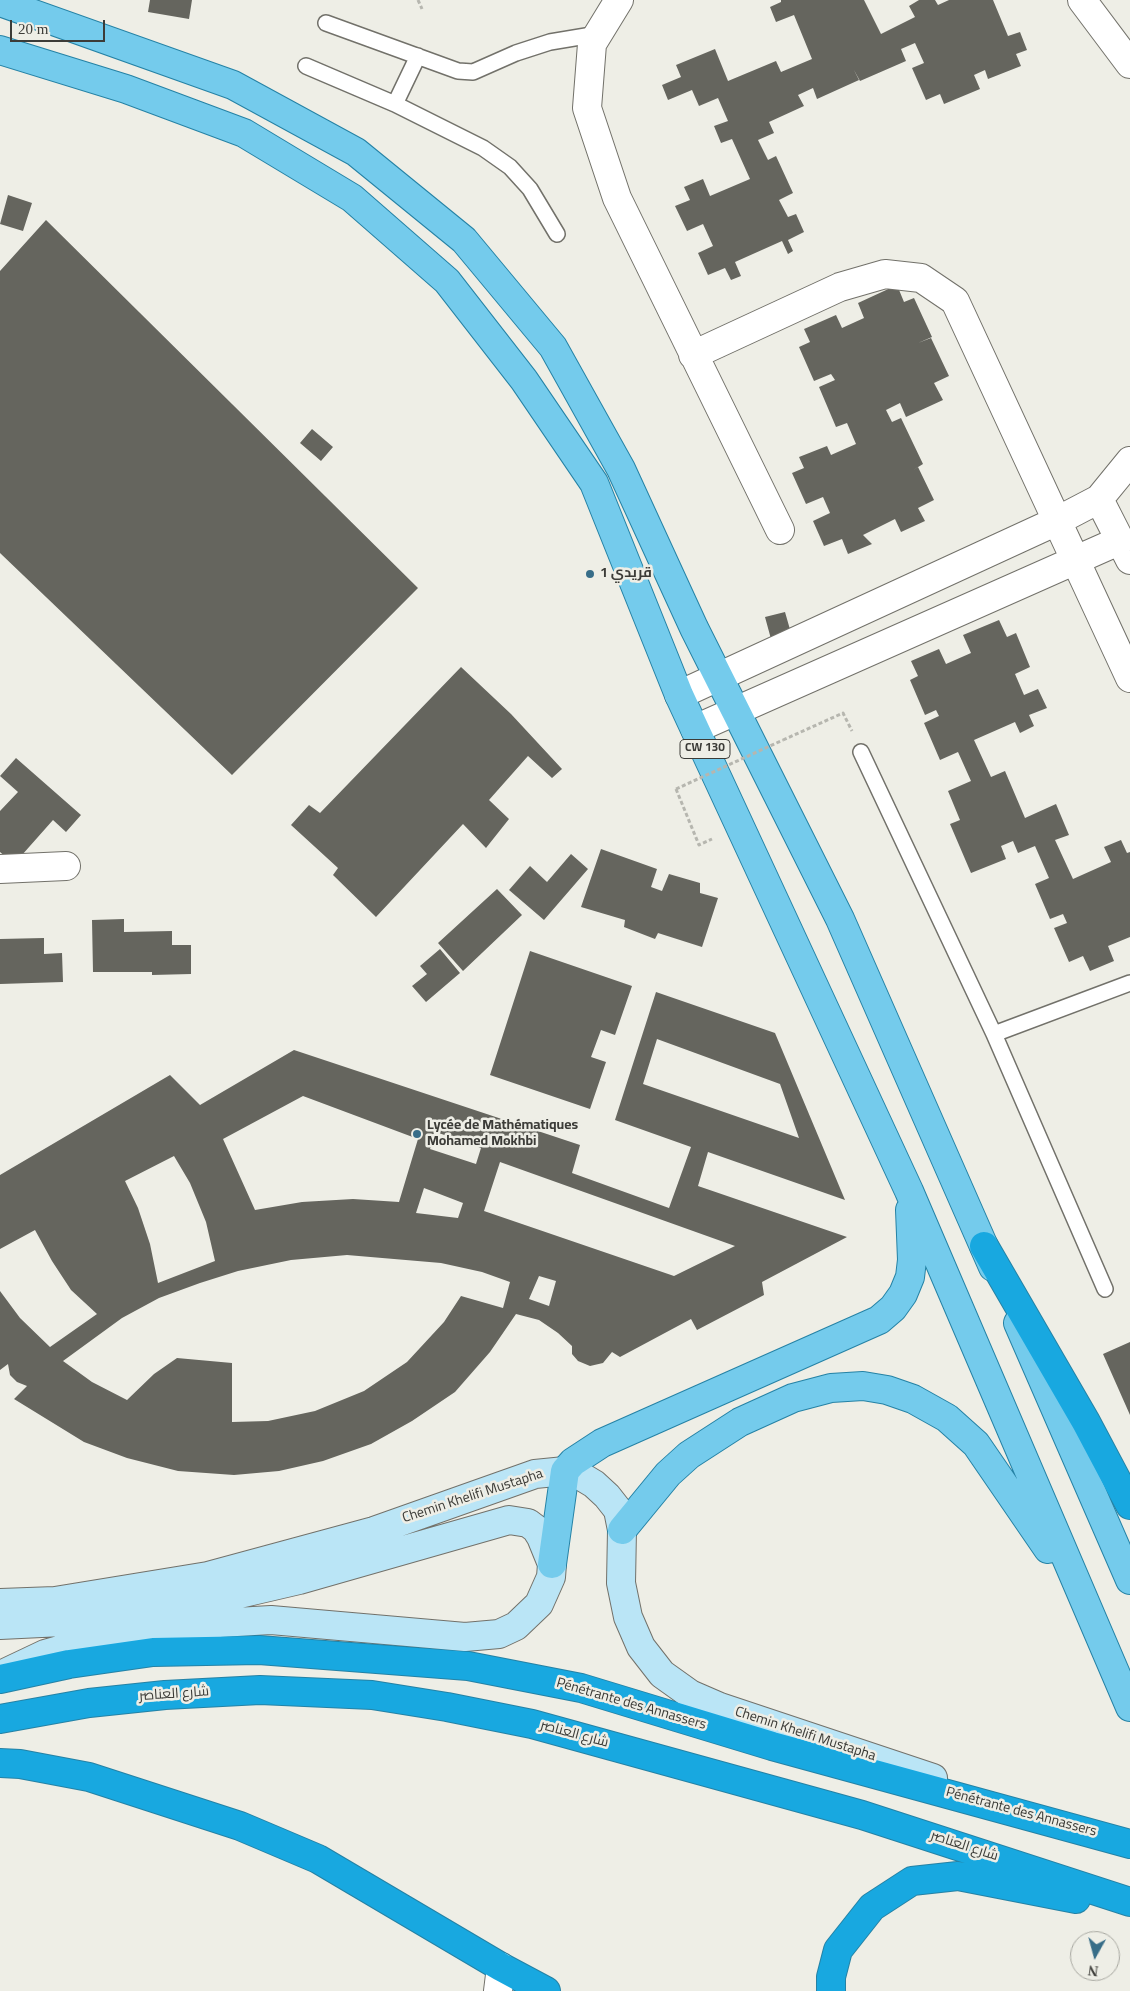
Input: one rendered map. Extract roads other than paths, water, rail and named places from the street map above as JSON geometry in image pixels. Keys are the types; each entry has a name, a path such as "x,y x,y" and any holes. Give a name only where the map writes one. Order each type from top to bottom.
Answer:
{"highway":[{"path":"984,1246 1086,1422 1130,1505"},
{"name":"Pénétrante des Annassers","path":"0,1678 69,1664 153,1652 259,1650 468,1666 581,1688 772,1746 1081,1829 1130,1844"},
{"name":"شارع العناصر","path":"0,1719 89,1703 165,1695 260,1690 372,1695 447,1707 532,1724 862,1815 1130,1902"},
{"path":"0,1763 20,1764 89,1777 240,1826 318,1859 499,1979 546,1991"},
{"path":"832,1991 831,1977 838,1950 872,1907 912,1881 958,1876 1076,1898 1130,1913"}],"main road":[{"name":"CW 130","path":"0,2 233,85 356,152 464,240 553,347 621,470 719,677 840,919 1130,1580"},
{"path":"0,18 166,74 195,81 233,85"},
{"name":"CW 130","path":"0,50 126,89 244,133 352,198 447,281 524,380 594,483 679,695 909,1192 1130,1706"},
{"path":"0,1678 45,1654 70,1646 202,1624 271,1620 465,1637 499,1634 516,1626 539,1604 552,1577 552,1564 565,1471 582,1454 602,1443 879,1320 893,1308 904,1294 910,1277 912,1260 909,1192"},
{"path":"622,1530 668,1474 689,1455 740,1422 793,1398 831,1388 863,1386 887,1390 913,1399 947,1418 976,1444 1082,1598"},
{"name":"Chemin Khelifi Mustapha","path":"0,1603 55,1601 208,1576 374,1531 535,1474 565,1471 579,1475 608,1496 618,1510 622,1530 621,1583 628,1617 641,1647 662,1674 690,1694 720,1707 1081,1829"},
{"name":"Chemin Khelifi Mustapha","path":"0,1625 62,1622 238,1594 299,1580 509,1520 528,1523 536,1529 542,1537 552,1564"}],"street":[{"path":"619,0 592,44 587,108 617,198 780,530"},
{"path":"1082,0 1130,64"},
{"path":"694,355 840,287 885,274 921,278 955,301 1130,678"},
{"path":"679,695 1057,521 1098,499 1130,461"},
{"path":"695,729 1076,560 1125,550 1098,499"},
{"path":"0,869 66,866"}],"lane":[{"path":"326,23 458,71 473,72 516,53 550,42 598,34"},
{"path":"395,104 418,56"},
{"path":"306,66 395,104 482,148 510,167 530,188 557,234"},
{"path":"861,752 994,1034 1106,1289"},
{"path":"994,1034 1130,983"}],"place":[{"name":"قريدي 1","path":"590,574"},
{"name":"Lycée de Mathématiques Mohamed Mokhbi","path":"417,1134"}]}
